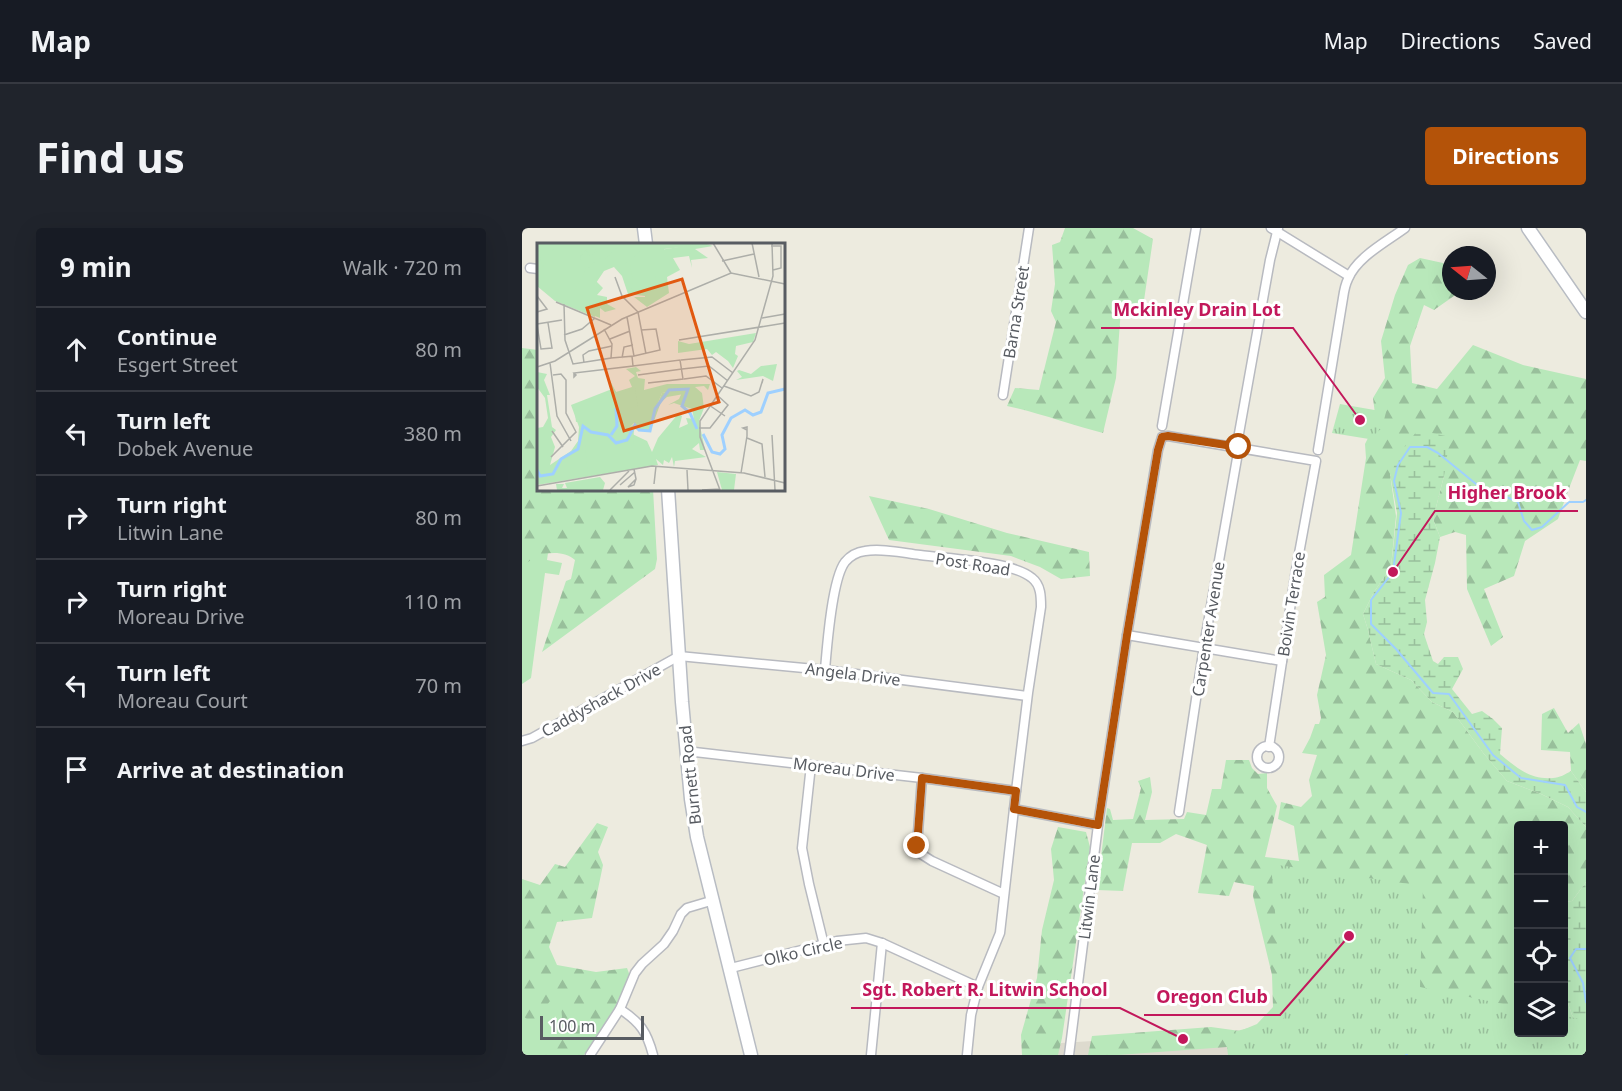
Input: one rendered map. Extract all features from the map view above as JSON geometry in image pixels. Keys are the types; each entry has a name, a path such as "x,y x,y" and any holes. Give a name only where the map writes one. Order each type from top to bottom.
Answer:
{"main road":[{"path":"644,228 646,243"},
{"path":"1528,228 1586,312"},
{"name":"Burnett Road","path":"668,490 686,751 694,824 751,1055"}],"street":[{"name":"Barna Street","path":"1003,395 1029,228"},
{"path":"1162,426 1197,228"},
{"path":"1318,450 1343,298 1349,276 1365,257 1405,228"},
{"path":"1275,229 1349,276"},
{"name":"Carpenter Avenue","path":"1179,812 1204,648 1275,229"},
{"name":"Litwin Lane","path":"1069,1055 1098,825 1158,450 1162,437 1168,436 1239,443"},
{"name":"Boivin Terrace","path":"1239,443 1316,461 1269,747"},
{"name":"Post Road","path":"825,670 837,583 842,567 859,552 871,550 996,565 1024,573 1034,579 1039,586 1041,607 1027,696 1016,791"},
{"path":"1127,635 1282,661"},
{"name":"Angela Drive","path":"679,656 825,670 1027,696"},
{"name":"Caddyshack Drive","path":"522,741 532,738 679,656"},
{"name":"Moreau Drive","path":"686,751 1016,791"},
{"path":"811,765 802,848 824,945"},
{"path":"922,778 917,846 921,854 1004,894"},
{"path":"967,1055 971,1015 978,987 1000,933 1016,791"},
{"path":"1014,809 1098,825"},
{"path":"590,1055 620,1009 635,973 664,944 681,914 687,908 714,900"},
{"name":"Olko Circle","path":"731,968 837,941 866,938 882,943 978,987"},
{"path":"871,1055 882,943"},
{"path":"620,1009 636,1019 649,1041 652,1055"}],"shaded area":[{"path":"1233,1032 1234,1055 1029,1055 1030,1045"}],"green space":[{"path":"1065,228 1133,228 1153,239 1142,314 1121,308 1116,378 1103,433 1007,406 1015,388 1039,390 1056,322 1051,311 1055,284 1052,245 1060,242"},
{"path":"1420,258 1442,263 1442,300 1448,300 1434,310 1424,305 1410,346 1412,383 1437,389 1473,345 1523,365 1586,379 1586,461 1580,460 1558,519 1525,541 1514,576 1484,589 1503,637 1491,646 1467,589 1466,535 1455,532 1440,537 1433,519 1444,476 1390,474 1396,516 1391,567 1374,592 1363,614 1376,664 1411,680 1432,702 1453,712 1507,781 1568,807 1586,827 1586,882 1572,901 1568,902 1568,821 1514,821 1514,1037 1568,1037 1568,1003 1572,1015 1586,1035 1586,1055 1228,1055 1227,1047 1088,1055 1092,1036 1211,1027 1240,1031 1257,1024 1273,1007 1272,975 1253,896 1254,886 1234,882 1229,896 1198,893 1207,845 1176,834 1160,843 1132,843 1123,891 1097,890 1107,808 1110,809 1113,820 1133,819 1141,788 1138,781 1150,777 1152,792 1145,820 1184,819 1187,812 1206,815 1212,789 1221,789 1226,760 1249,760 1252,768 1258,774 1267,773 1267,788 1277,806 1265,857 1299,861 1294,826 1278,819 1281,802 1301,807 1312,796 1309,780 1317,755 1302,753 1315,724 1319,724 1321,718 1317,695 1326,655 1317,602 1325,597 1324,575 1351,555 1366,458 1365,444 1376,422 1373,398 1385,378 1381,341 1395,295 1408,265"},
{"path":"522,348 537,350 537,490 653,490 657,559 655,569 542,652 566,581 571,579 575,560 563,554 548,553 522,566"},
{"path":"1340,404 1386,412 1382,428 1369,439 1332,433"},
{"path":"522,422 537,479 537,490 540,490 551,532 547,560 562,563 559,575 545,573 531,678 522,684"},
{"path":"1418,430 1450,437 1444,476 1433,519 1440,537 1425,600 1427,622 1424,634 1433,661 1438,664 1444,657 1458,657 1463,669 1452,689 1472,714 1482,711 1502,728 1500,754 1512,764 1531,775 1545,778 1558,777 1571,771 1586,792 1586,827 1568,807 1507,781 1453,712 1432,702 1411,680 1376,664 1363,614 1374,592 1391,567 1397,513 1390,474 1404,447"},
{"path":"869,496 929,509 1007,533 1089,552 1090,576 1061,579 1040,567 1011,556 889,540"},
{"path":"1554,708 1568,733 1579,723 1586,744 1586,792 1571,771 1570,752 1541,750 1542,714"},
{"path":"597,823 608,827 598,852 603,865 592,918 557,922 549,947 557,965 596,972 627,968 630,976 618,1005 584,1055 545,1055 562,1017 561,1005 550,1001 533,1024 522,1015 522,879 540,885 555,864 565,867"},
{"path":"1058,827 1086,832 1090,847 1062,1038 1058,1055 1022,1055 1021,1035 1037,978 1042,930 1054,880 1051,849"},
{"path":"1271,864 1423,886 1420,987 1514,1006 1514,1037 1568,1037 1568,1017 1586,1020 1586,1055 1234,1055 1233,1032 1284,1019"},
{"path":"1586,882 1586,1035 1572,1015 1568,1003 1568,902 1572,901"},
{"path":"522,976 566,986 581,1055 522,1055"}],"waterway":[{"path":"1586,500 1569,502 1542,527 1532,530 1524,521 1518,502 1476,484 1438,453 1427,447 1410,447 1398,465 1394,481 1401,513 1393,572 1371,600 1371,624 1396,649 1433,693 1449,694 1493,755 1521,778 1565,785 1577,807 1586,812"},
{"path":"1586,949 1576,949 1570,958 1583,983 1586,1002"}],"place":[{"name":"Mckinley Drain Lot","path":"1360,420"},
{"name":"Higher Brook","path":"1393,572"},
{"name":"Oregon Club","path":"1349,936"},
{"name":"Sgt. Robert R. Litwin School","path":"1183,1039"}],"route":[{"path":"917,846 922,778 1016,791 1014,809 1098,825 1127,635 1162,437 1239,447"}]}
